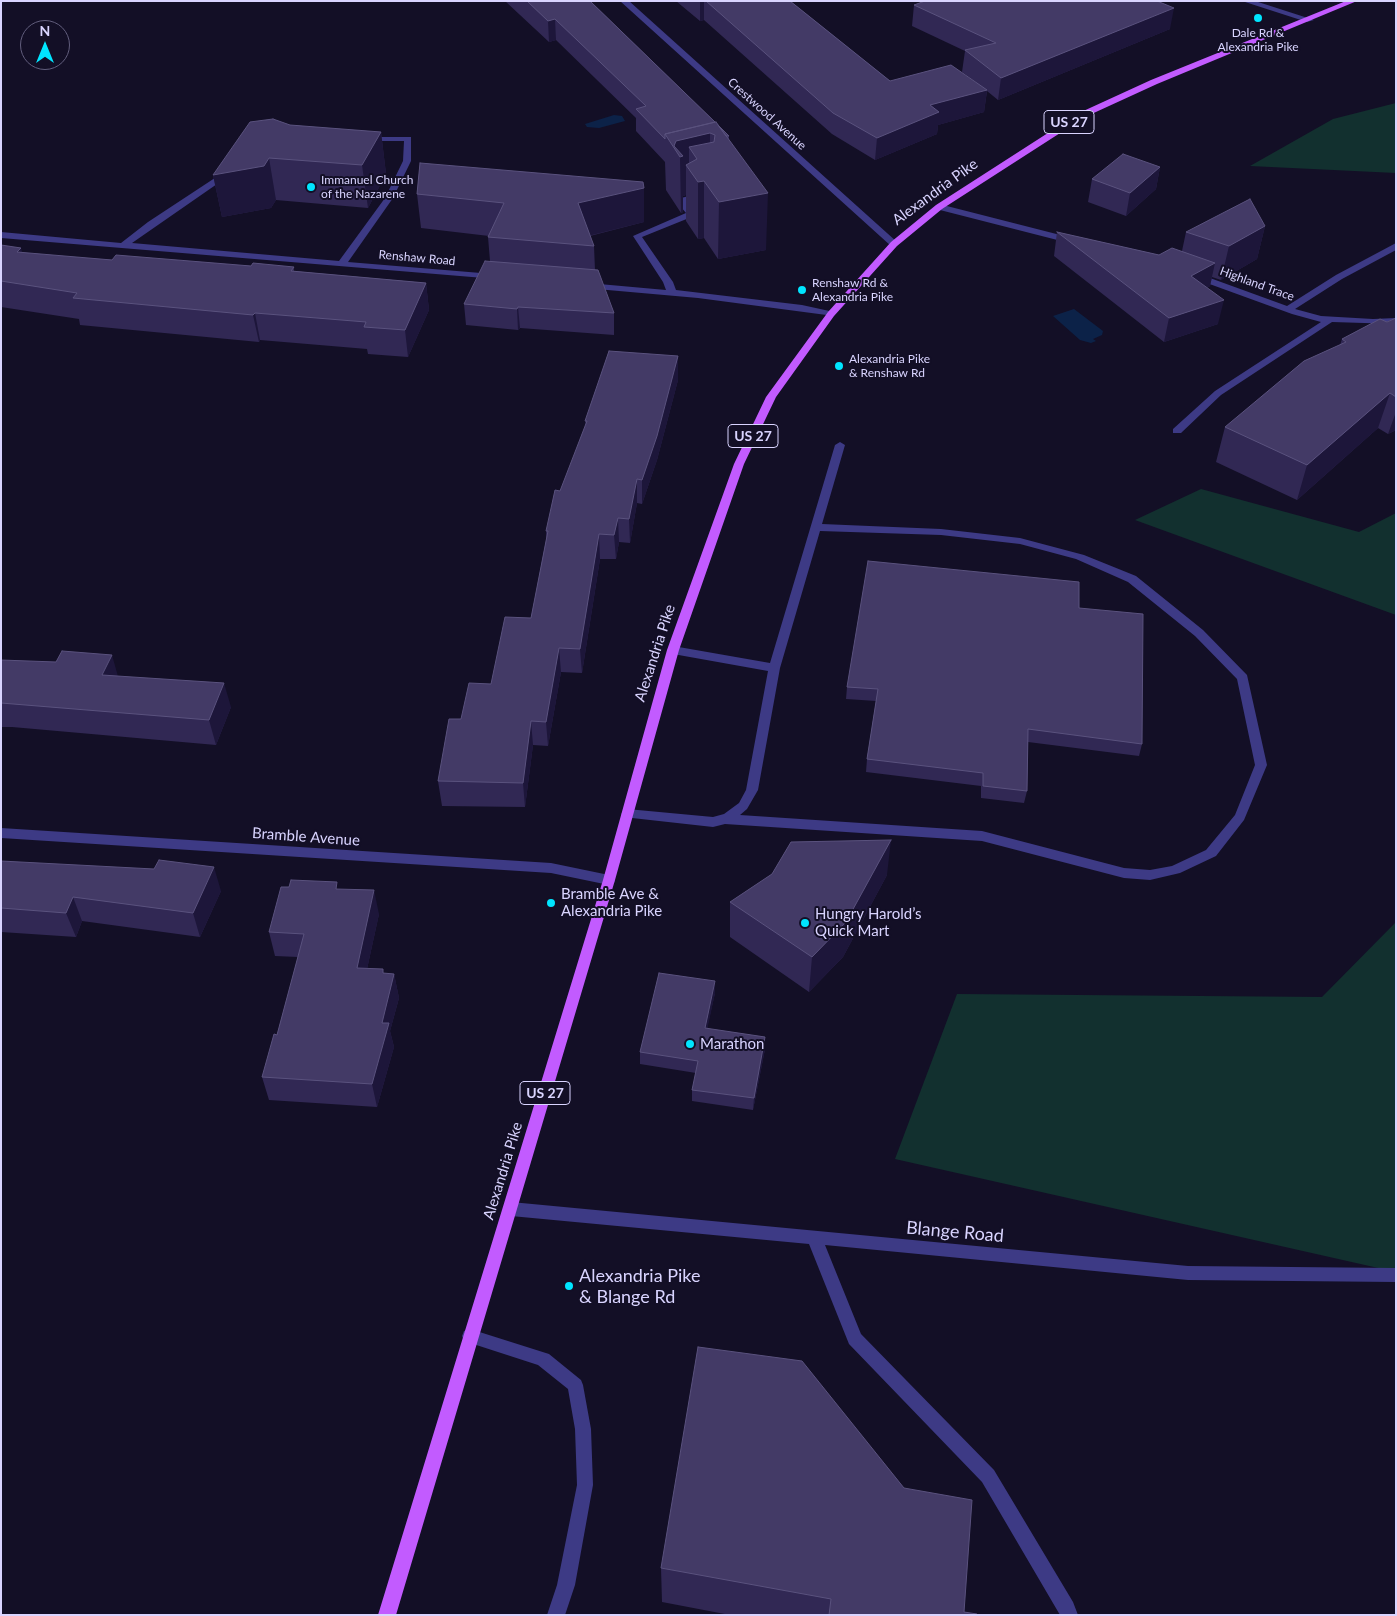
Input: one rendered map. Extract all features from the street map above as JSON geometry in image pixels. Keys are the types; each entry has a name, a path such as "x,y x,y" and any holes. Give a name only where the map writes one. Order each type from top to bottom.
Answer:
{"main road":[{"name":"Alexandria Pike","path":"387,1615 470,1336 511,1209 608,880 672,650 740,464 771,397 803,350 831,314 894,244 939,206 1082,115 1154,82 1353,1"}],"street":[{"name":"Crestwood Avenue","path":"624,1 894,244"},
{"path":"1246,1 1310,20"},
{"path":"342,264 400,181 407,161 408,139 353,138"},
{"path":"124,245 151,224 233,170"},
{"path":"672,293 668,282 637,236 691,214 680,202 710,194"},
{"path":"939,206 1086,244"},
{"name":"Renshaw Road","path":"1,235 505,278"},
{"path":"1290,308 1339,277 1396,246"},
{"name":"Highland Trace","path":"1188,273 1321,319 1373,322 1396,321"},
{"path":"580,285 672,293 802,308 831,314"},
{"path":"1177,431 1218,393 1331,319"},
{"path":"726,819 743,806 752,790 774,668 840,445"},
{"path":"627,814 713,822 726,819 982,836 1124,873 1150,875 1175,870 1211,853 1240,817 1261,765 1243,678 1199,633 1132,579 1080,557 1020,541 941,532 816,527"},
{"path":"672,650 774,668"},
{"name":"Bramble Avenue","path":"1,834 550,868 608,880"},
{"name":"Blange Road","path":"511,1209 1188,1273 1396,1275"},
{"path":"814,1237 855,1340 988,1476 1067,1608 1069,1615"},
{"path":"470,1336 543,1359 575,1385 583,1428 585,1485 566,1585 556,1615"}],"green space":[{"path":"1396,103 1396,173 1250,166 1333,119"},
{"path":"1201,489 1359,532 1396,513 1396,615 1135,520"},
{"path":"1396,922 1396,1272 895,1159 957,994 1322,997"}],"water":[{"path":"614,115 622,116 625,121 599,128 587,127 585,124"},
{"path":"1074,309 1103,331 1102,335 1093,339 1096,341 1091,343 1080,340 1053,316"}],"building":[{"path":"527,1 590,1 715,122 665,134 665,139 636,109 646,106 555,19 548,21"},
{"path":"706,1 790,1 890,81 951,65 987,90 930,105 939,112 877,138 833,113"},
{"path":"925,1 1157,1 1174,8 1001,78 965,50 996,43 914,5"},
{"path":"273,119 290,125 381,132 362,165 269,158 264,166 213,175 250,122"},
{"path":"716,122 768,193 719,202 704,181 698,182 686,165 697,159 689,147 714,142 715,135 710,133 676,141 674,146 683,156 680,157 665,134"},
{"path":"718,125 729,136 726,136"},
{"path":"1123,154 1160,167 1130,193 1092,179"},
{"path":"420,163 643,182 644,188 578,203 594,246 488,237 504,203 417,194"},
{"path":"1250,199 1265,226 1229,246 1186,232"},
{"path":"1057,232 1159,255 1172,248 1215,263 1191,276 1224,300 1169,318"},
{"path":"1,245 21,248 17,252 112,260 116,255 251,266 253,263 294,267 291,271 426,283 405,330 364,327 366,322 255,313 253,315 73,298 77,293 1,281"},
{"path":"485,261 598,270 614,313 518,307 517,309 464,304"},
{"path":"1396,318 1396,397 1390,393 1307,465 1225,427 1304,361 1346,342 1342,339 1380,319 1387,322"},
{"path":"609,351 678,356 657,436 642,480 637,479 629,519 618,518 614,535 599,534 580,649 559,648 546,722 531,721 523,783 438,781 449,719 461,719 469,683 491,684 505,617 531,618 555,490 560,491 587,421 585,421"},
{"path":"868,561 1079,582 1079,608 1143,614 1142,744 1028,729 1027,791 983,786 983,773 867,759 878,689 847,687"},
{"path":"62,651 112,655 102,675 224,683 209,720 1,703 1,660 56,662"},
{"path":"891,840 846,922 812,957 730,902 772,874 791,842"},
{"path":"159,860 214,867 193,913 73,897 66,913 1,908 1,861 154,869"},
{"path":"291,880 337,882 336,889 374,890 357,968 383,969 383,973 394,974 382,1023 389,1023 372,1084 262,1077 274,1034 277,1035 304,934 269,932 281,887 289,887"},
{"name":"Marathon","path":"659,973 715,981 705,1028 765,1037 754,1098 692,1090 698,1061 640,1052"},
{"path":"698,1347 802,1361 904,1488 972,1500 964,1612 977,1615 829,1615 831,1599 661,1568"}],"place":[{"name":"Dale Rd & Alexandria Pike","path":"1258,18"},
{"name":"Immanuel Church of the Nazarene","path":"311,187"},
{"name":"Renshaw Rd & Alexandria Pike","path":"802,290"},
{"name":"Alexandria Pike & Renshaw Rd","path":"839,366"},
{"name":"Bramble Ave & Alexandria Pike","path":"551,903"},
{"name":"Hungry Harold’s Quick Mart","path":"805,923"},
{"name":"Marathon","path":"690,1044"},
{"name":"Alexandria Pike & Blange Rd","path":"569,1286"}]}
